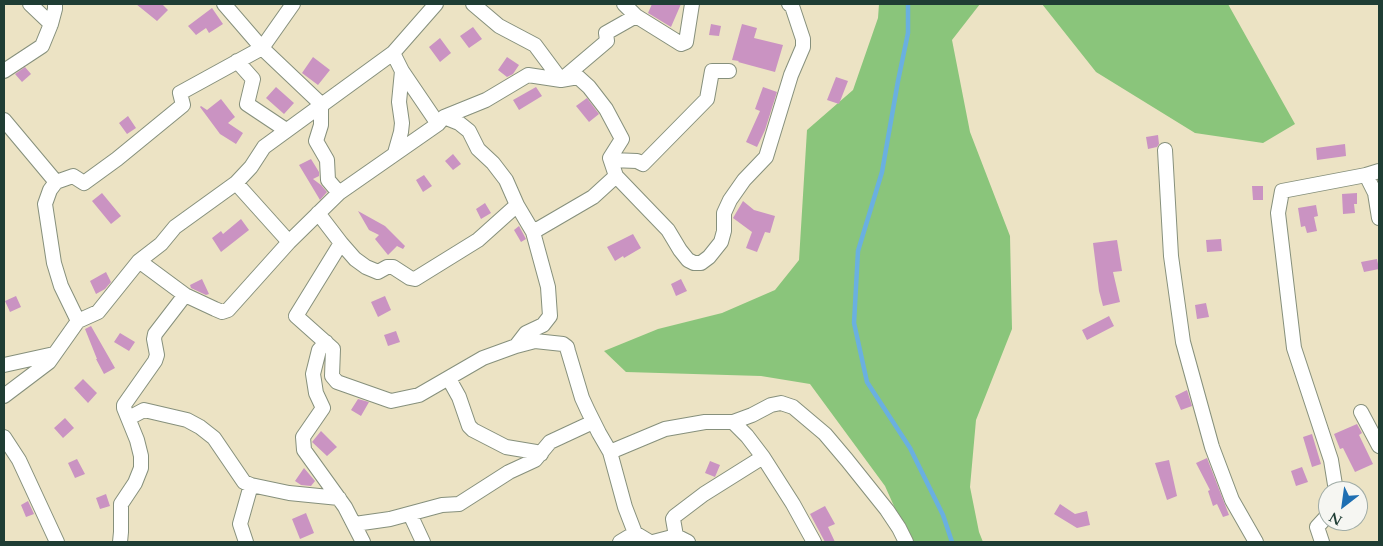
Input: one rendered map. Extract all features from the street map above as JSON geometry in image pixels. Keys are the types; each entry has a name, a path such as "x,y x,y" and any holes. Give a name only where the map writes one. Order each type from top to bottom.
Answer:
{"street":[{"path":"30,4 50,24"},
{"path":"4,71 42,46 55,9 54,4"},
{"path":"224,4 262,48 321,104 321,125 316,141 327,160 328,180 340,193"},
{"path":"78,321 61,286 51,247 45,204 50,190 56,182 73,176 84,182 183,105 180,94 262,48 293,4"},
{"path":"4,396 49,362 78,321 98,312 139,260 161,244 175,226 236,183 251,167 264,147 393,53 436,4"},
{"path":"473,4 499,26 534,45 561,80"},
{"path":"624,4 636,16 683,44 686,42 692,4"},
{"path":"139,260 185,294 222,312 228,310 289,242 340,193 441,121 486,100 528,75 561,80 578,77 589,87 606,108 622,140 610,158 616,176 668,230 688,260 701,264 721,242 724,231 724,213 730,200 744,180 766,156 803,47 803,40 792,6 789,4"},
{"path":"561,80 607,41 606,33 636,16"},
{"path":"393,53 402,71 441,121 459,123 469,131 478,150 493,163 506,180 532,232 548,287 550,316 543,325 526,333 516,346"},
{"path":"237,61 253,79 247,104 286,130"},
{"path":"395,153 402,132 399,102 402,71"},
{"path":"611,160 637,161 644,164 707,99 712,71 729,71"},
{"path":"4,120 56,182"},
{"path":"1165,150 1171,256 1183,342 1212,447 1232,500 1256,542"},
{"path":"1334,481 1331,460 1294,348 1278,213 1282,191 1373,173 1379,218"},
{"path":"532,232 593,197 616,176"},
{"path":"236,183 289,242"},
{"path":"318,214 355,259 366,267 378,272 392,267 410,278 415,278 478,240 517,205"},
{"path":"341,243 296,316 333,349 332,376 337,382 391,401 419,395 483,358 516,346 535,341 563,344 567,347 582,398 610,452 625,507 635,533 652,542 682,539 673,519 675,516 704,494 763,457"},
{"path":"120,542 122,532 121,504 135,482 141,468 138,440 124,405 155,361 155,334 185,294"},
{"path":"326,342 319,350 313,374 316,393 323,408 303,437 304,450 339,498 355,524 363,542"},
{"path":"4,365 54,354"},
{"path":"449,379 459,397 463,414 473,430 506,447 541,454"},
{"path":"610,452 666,429 705,422 733,422 752,416 771,404 781,403 793,407 825,434 887,510 900,528 906,542"},
{"path":"129,418 144,410 187,420 200,427 214,438 244,482 251,486 290,494 339,498"},
{"path":"1361,412 1379,446"},
{"path":"355,524 410,514 442,505 459,504 509,472 529,464 541,454 550,442 593,422"},
{"path":"733,422 747,436 763,457 793,504 814,542"},
{"path":"4,437 18,460 57,542"},
{"path":"246,542 240,524 251,486"},
{"path":"410,514 424,542"},
{"path":"620,542 635,533"}],"green space":[{"path":"879,4 980,4 952,40 970,132 1010,236 1012,329 976,420 970,487 979,532 983,542 910,542 885,486 810,384 761,376 626,372 604,351 658,329 722,313 775,290 799,260 807,130 853,90 878,18"},
{"path":"1042,4 1228,4 1295,124 1263,143 1195,133 1096,72"}],"building":[{"path":"136,4 162,4 168,10 157,21"},
{"path":"652,4 681,4 671,27 648,13"},
{"path":"212,8 223,24 209,33 206,28 196,35 188,26"},
{"path":"711,24 721,26 719,36 709,35"},
{"path":"742,24 757,28 754,38 783,45 775,72 732,60"},
{"path":"473,27 482,39 469,48 460,36"},
{"path":"440,38 451,53 440,62 429,47"},
{"path":"313,57 330,70 318,85 302,73"},
{"path":"507,57 519,65 513,74 507,77 498,70"},
{"path":"25,67 31,74 22,82 15,74"},
{"path":"836,77 848,81 839,104 827,100"},
{"path":"276,87 294,103 284,114 266,98"},
{"path":"536,87 542,96 519,110 513,100"},
{"path":"763,87 777,92 765,130 757,147 746,142 760,111 755,109"},
{"path":"587,98 599,114 589,122 576,106"},
{"path":"221,99 235,117 228,123 243,133 236,144 220,134 200,107 207,110"},
{"path":"128,116 136,128 127,134 119,123"},
{"path":"1158,135 1159,144 1157,147 1148,149 1146,137"},
{"path":"1345,144 1346,156 1317,160 1316,148"},
{"path":"453,154 461,164 453,170 445,161"},
{"path":"311,159 319,172 319,176 313,179 327,192 320,200 299,165"},
{"path":"424,175 432,186 423,192 416,180"},
{"path":"1252,186 1263,186 1263,200 1253,200"},
{"path":"102,193 121,216 111,224 92,201"},
{"path":"1357,193 1357,204 1354,204 1355,213 1343,214 1342,194"},
{"path":"743,201 754,210 775,216 770,233 765,232 757,252 746,248 752,232 733,218"},
{"path":"485,203 491,213 481,219 476,209"},
{"path":"1316,205 1318,216 1314,217 1317,231 1307,233 1305,226 1301,227 1298,208"},
{"path":"358,211 385,226 405,246 403,249 397,246 388,255 375,239 379,235 369,230"},
{"path":"241,219 249,230 221,252 212,238 221,231 223,234"},
{"path":"519,226 526,239 521,242 514,230"},
{"path":"633,234 641,248 615,261 607,247"},
{"path":"1221,239 1222,251 1207,252 1206,240"},
{"path":"1117,240 1122,271 1113,272 1120,302 1103,306 1099,291 1093,243"},
{"path":"1377,259 1379,269 1364,272 1361,262"},
{"path":"106,272 111,282 105,289 96,294 90,281"},
{"path":"202,279 209,294 206,295 191,288 190,285"},
{"path":"681,279 687,291 676,296 671,284"},
{"path":"16,296 21,307 10,312 5,301"},
{"path":"385,296 391,310 378,317 371,302"},
{"path":"1206,303 1209,317 1197,319 1195,305"},
{"path":"1109,316 1114,326 1087,340 1082,330"},
{"path":"91,326 115,368 104,374 96,359 85,329"},
{"path":"396,331 400,342 388,346 384,335"},
{"path":"120,333 135,342 129,351 114,342"},
{"path":"83,379 97,393 88,403 74,388"},
{"path":"1187,390 1192,406 1181,410 1175,396"},
{"path":"358,399 369,402 361,416 351,410"},
{"path":"65,418 74,428 63,438 54,428"},
{"path":"1357,424 1362,433 1359,435 1373,464 1355,472 1343,448 1340,449 1334,434"},
{"path":"321,431 337,447 327,456 312,442"},
{"path":"1312,434 1321,464 1312,467 1303,437"},
{"path":"1207,458 1229,515 1223,517 1217,504 1213,506 1208,491 1210,490 1196,463"},
{"path":"77,459 85,474 75,478 68,463"},
{"path":"1169,460 1177,496 1167,500 1155,463"},
{"path":"710,461 720,465 715,477 705,473"},
{"path":"1302,467 1308,482 1296,486 1291,471"},
{"path":"304,468 315,481 311,486 301,485 295,481"},
{"path":"106,494 110,506 100,509 96,498"},
{"path":"28,501 34,514 26,517 21,505"},
{"path":"1060,504 1075,514 1087,511 1090,525 1077,528 1054,514"},
{"path":"825,506 835,524 828,527 835,542 825,542 810,514"},
{"path":"306,513 314,533 300,539 292,519"}],"waterway":[{"path":"908,4 908,33 882,172 858,251 854,323 867,382 910,448 943,515 952,542"}]}
